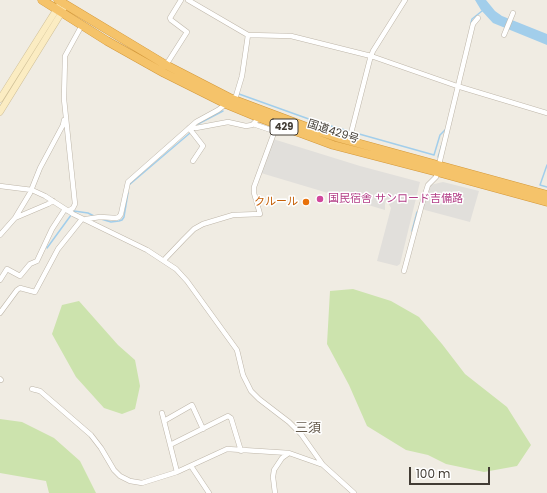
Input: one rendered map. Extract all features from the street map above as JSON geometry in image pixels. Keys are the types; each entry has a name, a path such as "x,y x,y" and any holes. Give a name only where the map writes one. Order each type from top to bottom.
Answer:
{"highway":[{"name":"国道429号","path":"42,0 107,41 161,66 259,118 333,145 438,168 547,195"},
{"name":"国道429号","path":"63,1 161,66"},
{"name":"国道429号","path":"277,124 351,135 438,168 547,202"}],"street":[{"path":"161,66 187,32 170,18 181,0"},
{"path":"188,0 248,35 292,36 371,56 457,86 547,113"},
{"path":"351,135 373,51 405,0"},
{"path":"0,112 59,11 63,1"},
{"path":"0,99 59,11"},
{"path":"504,34 513,14"},
{"path":"404,271 428,185 436,177 473,24 478,18"},
{"path":"0,280 7,269 20,276 30,264 37,261 52,229 76,204 64,109 63,89 65,77 65,56 82,25"},
{"path":"82,219 89,220 100,217 119,217 122,214 128,182 196,122 218,110 236,96 242,76 248,35"},
{"path":"0,235 15,218 32,190 40,168 63,125 64,109"},
{"path":"190,128 228,122 246,126 259,118"},
{"path":"164,260 194,229 204,224 233,215 260,214 254,193 254,187 277,124"},
{"path":"190,128 203,146 193,161"},
{"path":"0,186 32,190 53,200 69,212 125,239 176,268 237,350 243,375 251,391 289,422 301,434 323,465 354,493"},
{"path":"15,218 48,204 53,200"},
{"path":"0,313 20,288 34,292 58,249 82,219"},
{"path":"32,389 40,391 90,435 101,448 114,470 120,476 130,481 142,483 177,472 227,449 289,453 323,465"},
{"path":"164,421 192,405 202,429"},
{"path":"162,413 177,472"},
{"path":"170,446 228,416 231,418 241,451"},
{"path":"275,493 273,477 274,470 282,458 289,453"},
{"path":"191,466 209,493"}],"green space":[{"path":"353,289 391,301 419,317 465,374 507,407 531,445 517,466 484,472 446,464 428,455 406,450 367,426 349,385 327,344 330,291"},
{"path":"79,301 118,345 135,360 140,386 135,409 122,414 104,408 76,377 52,334 62,305"},
{"path":"0,419 22,422 54,438 80,461 96,493 49,493 46,481 0,473"}],"shaded area":[{"path":"273,139 360,166 420,182 400,264 397,266 377,261 391,208 386,200 385,210 261,173"},
{"path":"443,182 479,191 470,222 425,210 422,207 430,185"}],"water":[{"path":"475,0 486,0 495,11 502,16 547,34 547,45 493,23 481,10"}],"waterway":[{"path":"471,23 472,19 482,11"},
{"path":"239,94 320,123 434,155 440,135 446,129"},
{"path":"198,124 223,111"},
{"path":"129,185 190,133"},
{"path":"438,157 442,144"},
{"path":"547,165 540,185 547,187"},
{"path":"101,219 111,222 122,220 124,217 128,193"},
{"path":"47,248 74,211 88,213 94,216"},
{"path":"412,231 417,212"}],"place":[{"name":"国民宿舎 サンロード吉備路","path":"320,199"},
{"name":"クルール","path":"306,202"}],"district":[{"name":"三須","path":"308,429"}]}
